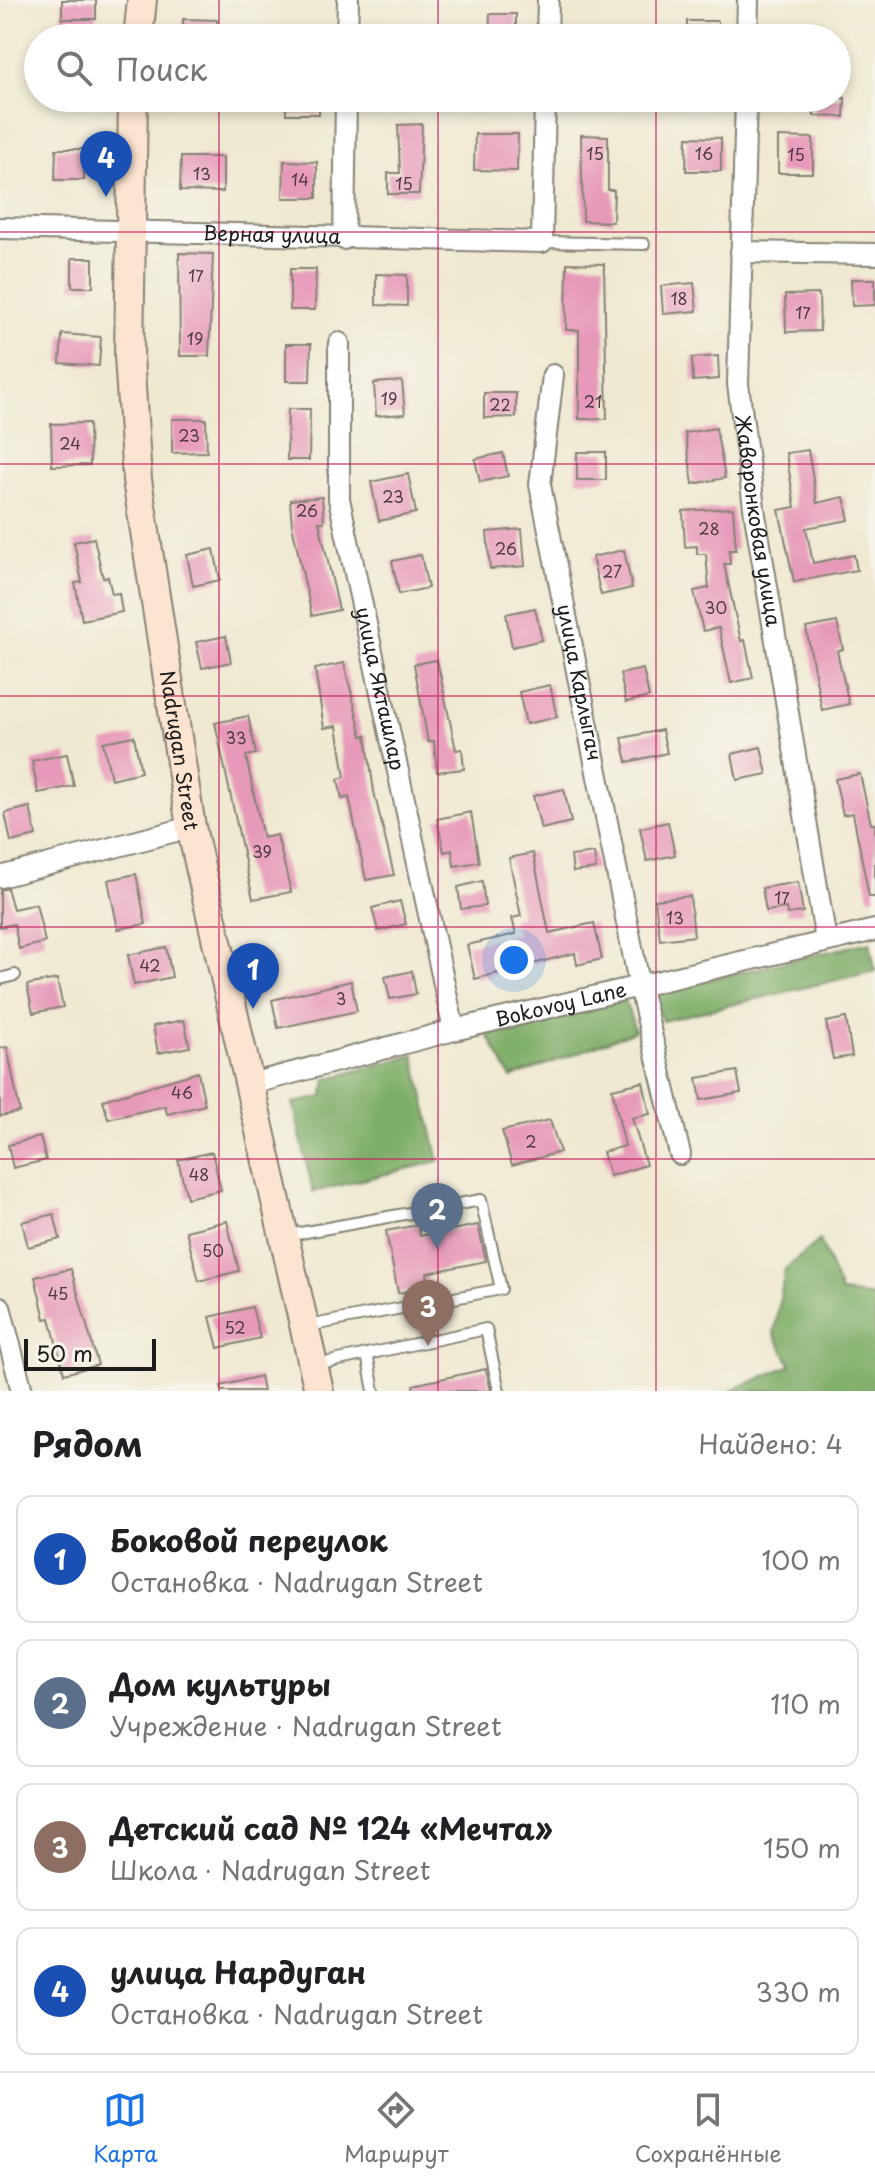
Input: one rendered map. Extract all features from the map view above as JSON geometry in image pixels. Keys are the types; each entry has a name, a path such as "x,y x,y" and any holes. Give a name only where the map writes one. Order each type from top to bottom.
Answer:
{"street":[{"path":"139,24 142,0"},
{"path":"347,24 348,0"},
{"path":"547,24 548,0"},
{"path":"747,24 748,0"},
{"name":"Nadrugan Street","path":"132,112 128,230 129,356 137,480 191,827 247,1085 316,1378"},
{"path":"344,239 346,112"},
{"path":"542,242 545,112"},
{"name":"Жаворонковая улица","path":"746,112 738,384 755,515 826,941"},
{"name":"Верная улица","path":"0,228 542,242"},
{"path":"741,252 875,254"},
{"name":"улица Якташлар","path":"339,343 339,499 454,1030"},
{"name":"улица Карлыгач","path":"553,375 540,485 640,988 680,1154"},
{"path":"0,877 191,827"},
{"name":"Bokovoy Lane","path":"247,1085 454,1030 875,930"},
{"path":"0,1307 22,1391"}],"lane":[{"path":"542,242 644,244"},
{"path":"0,979 15,975"},
{"path":"282,1236 481,1200 501,1289 304,1326"},
{"path":"316,1378 367,1354 486,1329 499,1391"},
{"path":"367,1354 374,1391"}],"green space":[{"path":"870,942 875,971 662,1021 652,993"},
{"path":"625,1000 635,1031 511,1078 487,1034"},
{"path":"414,1055 439,1161 313,1192 293,1103 323,1097 326,1079"},
{"path":"820,1240 841,1293 875,1297 875,1391 730,1391 791,1365 774,1334 785,1269"}],"building":[{"path":"62,0 96,0 96,19 62,19"},
{"path":"490,14 516,14 516,24 490,24"},
{"path":"183,19 217,20 217,24 183,24"},
{"path":"687,21 718,21 718,24 687,24"},
{"path":"286,112 319,112 319,114"},
{"path":"814,112 844,112 844,117 814,116"},
{"path":"422,124 419,194 388,194 388,173 400,173 398,125"},
{"path":"475,134 518,134 517,171 474,170"},
{"path":"581,135 608,136 608,190 614,190 613,222 583,221"},
{"path":"687,137 721,138 721,171 686,171"},
{"path":"778,137 813,138 813,173 778,173"},
{"path":"56,149 85,149 84,180 55,180"},
{"path":"181,157 223,157 223,192 180,191"},
{"path":"284,161 317,162 317,198 283,198"},
{"path":"179,253 213,254 209,356 180,356"},
{"path":"72,258 93,258 93,287 72,287"},
{"path":"567,263 604,264 607,419 579,419 579,330 566,330"},
{"path":"290,269 316,269 315,310 290,310"},
{"path":"376,274 407,275 407,306 376,305"},
{"path":"851,279 875,279 875,305 852,306"},
{"path":"694,283 697,311 663,314 661,286"},
{"path":"819,294 820,331 786,332 785,295"},
{"path":"62,334 101,337 99,366 60,363"},
{"path":"286,344 311,344 310,381 286,381"},
{"path":"718,356 719,379 693,381 692,358"},
{"path":"402,381 405,414 376,416 374,383"},
{"path":"484,393 516,393 516,417 484,418"},
{"path":"288,409 310,409 309,460 287,460"},
{"path":"172,419 206,419 207,452 172,453"},
{"path":"89,423 90,465 52,466 51,424"},
{"path":"716,428 725,478 693,484 685,433"},
{"path":"808,450 817,503 844,497 849,520 806,528 813,563 854,555 857,570 794,582 779,510 795,507 786,453"},
{"path":"577,452 606,452 606,480 577,480"},
{"path":"503,453 508,476 480,482 475,459"},
{"path":"408,474 416,513 379,521 371,482"},
{"path":"322,497 324,522 319,522 339,610 312,616 292,525 290,500"},
{"path":"733,508 736,550 729,550 730,564 724,564 741,641 745,640 753,678 731,683 719,628 703,631 694,591 709,588 706,554 697,554 697,546 685,547 683,511"},
{"path":"522,529 525,566 490,569 487,532"},
{"path":"94,538 103,578 108,577 112,594 119,593 122,612 82,620 75,583 82,582 74,542"},
{"path":"214,549 220,580 193,586 187,555"},
{"path":"624,550 632,588 601,595 592,557"},
{"path":"421,555 428,588 399,594 392,561"},
{"path":"535,608 542,640 512,647 506,614"},
{"path":"837,622 843,649 837,651 849,704 822,710 806,628"},
{"path":"226,636 231,662 202,668 196,642"},
{"path":"437,660 456,750 462,749 464,769 437,772 434,741 428,742 414,664"},
{"path":"344,663 362,736 366,735 374,792 394,875 366,880 349,797 342,799 338,779 345,777 337,726 324,728 315,669"},
{"path":"643,669 649,697 626,702 620,674"},
{"path":"550,685 557,717 526,724 519,692"},
{"path":"248,716 256,754 246,756 263,838 277,835 291,892 253,899 215,723"},
{"path":"662,730 667,753 627,762 622,738"},
{"path":"134,736 141,772 111,779 103,742"},
{"path":"761,747 767,774 737,780 732,754"},
{"path":"67,754 74,786 38,793 32,761"},
{"path":"860,774 871,824 875,824 875,897 869,897 853,813 843,815 835,779"},
{"path":"564,789 571,822 541,829 533,796"},
{"path":"30,807 36,836 11,842 5,813"},
{"path":"471,812 479,862 454,866 452,850 444,852 437,819"},
{"path":"668,822 675,855 647,861 640,828"},
{"path":"533,853 549,933 594,923 602,959 577,965 575,953 475,979 467,945 516,934 512,918 521,916 509,858"},
{"path":"594,853 596,869 573,872 571,856"},
{"path":"136,874 146,924 118,929 108,880"},
{"path":"482,881 485,906 461,909 458,887"},
{"path":"798,882 803,912 787,914 786,908 766,911 762,888"},
{"path":"7,888 13,909 36,904 45,942 19,949 14,924 0,927 0,890"},
{"path":"690,896 694,936 660,940 655,900"},
{"path":"400,901 406,924 378,931 372,908"},
{"path":"166,947 172,977 134,985 128,955"},
{"path":"412,971 416,994 390,999 385,977"},
{"path":"57,979 63,1007 33,1013 27,985"},
{"path":"351,981 357,1011 278,1028 272,1000"},
{"path":"846,1018 852,1056 833,1059 826,1022"},
{"path":"184,1020 190,1047 158,1053 153,1026"},
{"path":"7,1047 20,1112 0,1116 0,1048"},
{"path":"737,1071 741,1093 701,1100 697,1078"},
{"path":"198,1072 205,1105 167,1114 165,1106 108,1119 103,1100"},
{"path":"643,1082 650,1114 632,1118 646,1165 610,1176 603,1152 625,1146 612,1089"},
{"path":"550,1120 560,1152 512,1165 502,1131"},
{"path":"40,1137 46,1160 13,1168 8,1145"},
{"path":"212,1152 221,1190 187,1198 178,1160"},
{"path":"54,1214 60,1239 28,1247 22,1222"},
{"path":"227,1221 239,1271 199,1281 186,1231"},
{"path":"418,1225 420,1236 478,1225 486,1261 427,1273 429,1287 398,1293 386,1231"},
{"path":"71,1269 98,1365 64,1374 50,1318 45,1319 35,1277"},
{"path":"252,1307 260,1338 218,1348 210,1317"},
{"path":"486,1369 491,1391 414,1391 413,1385"},
{"path":"260,1376 263,1391 222,1391 221,1386"}],"place":[{"name":"улица Нардуган","path":"106,197"},
{"name":"Боковой переулок","path":"253,1009"},
{"name":"Дом культуры","path":"437,1249"},
{"name":"Детский сад № 124 «Мечта»","path":"428,1346"}]}
